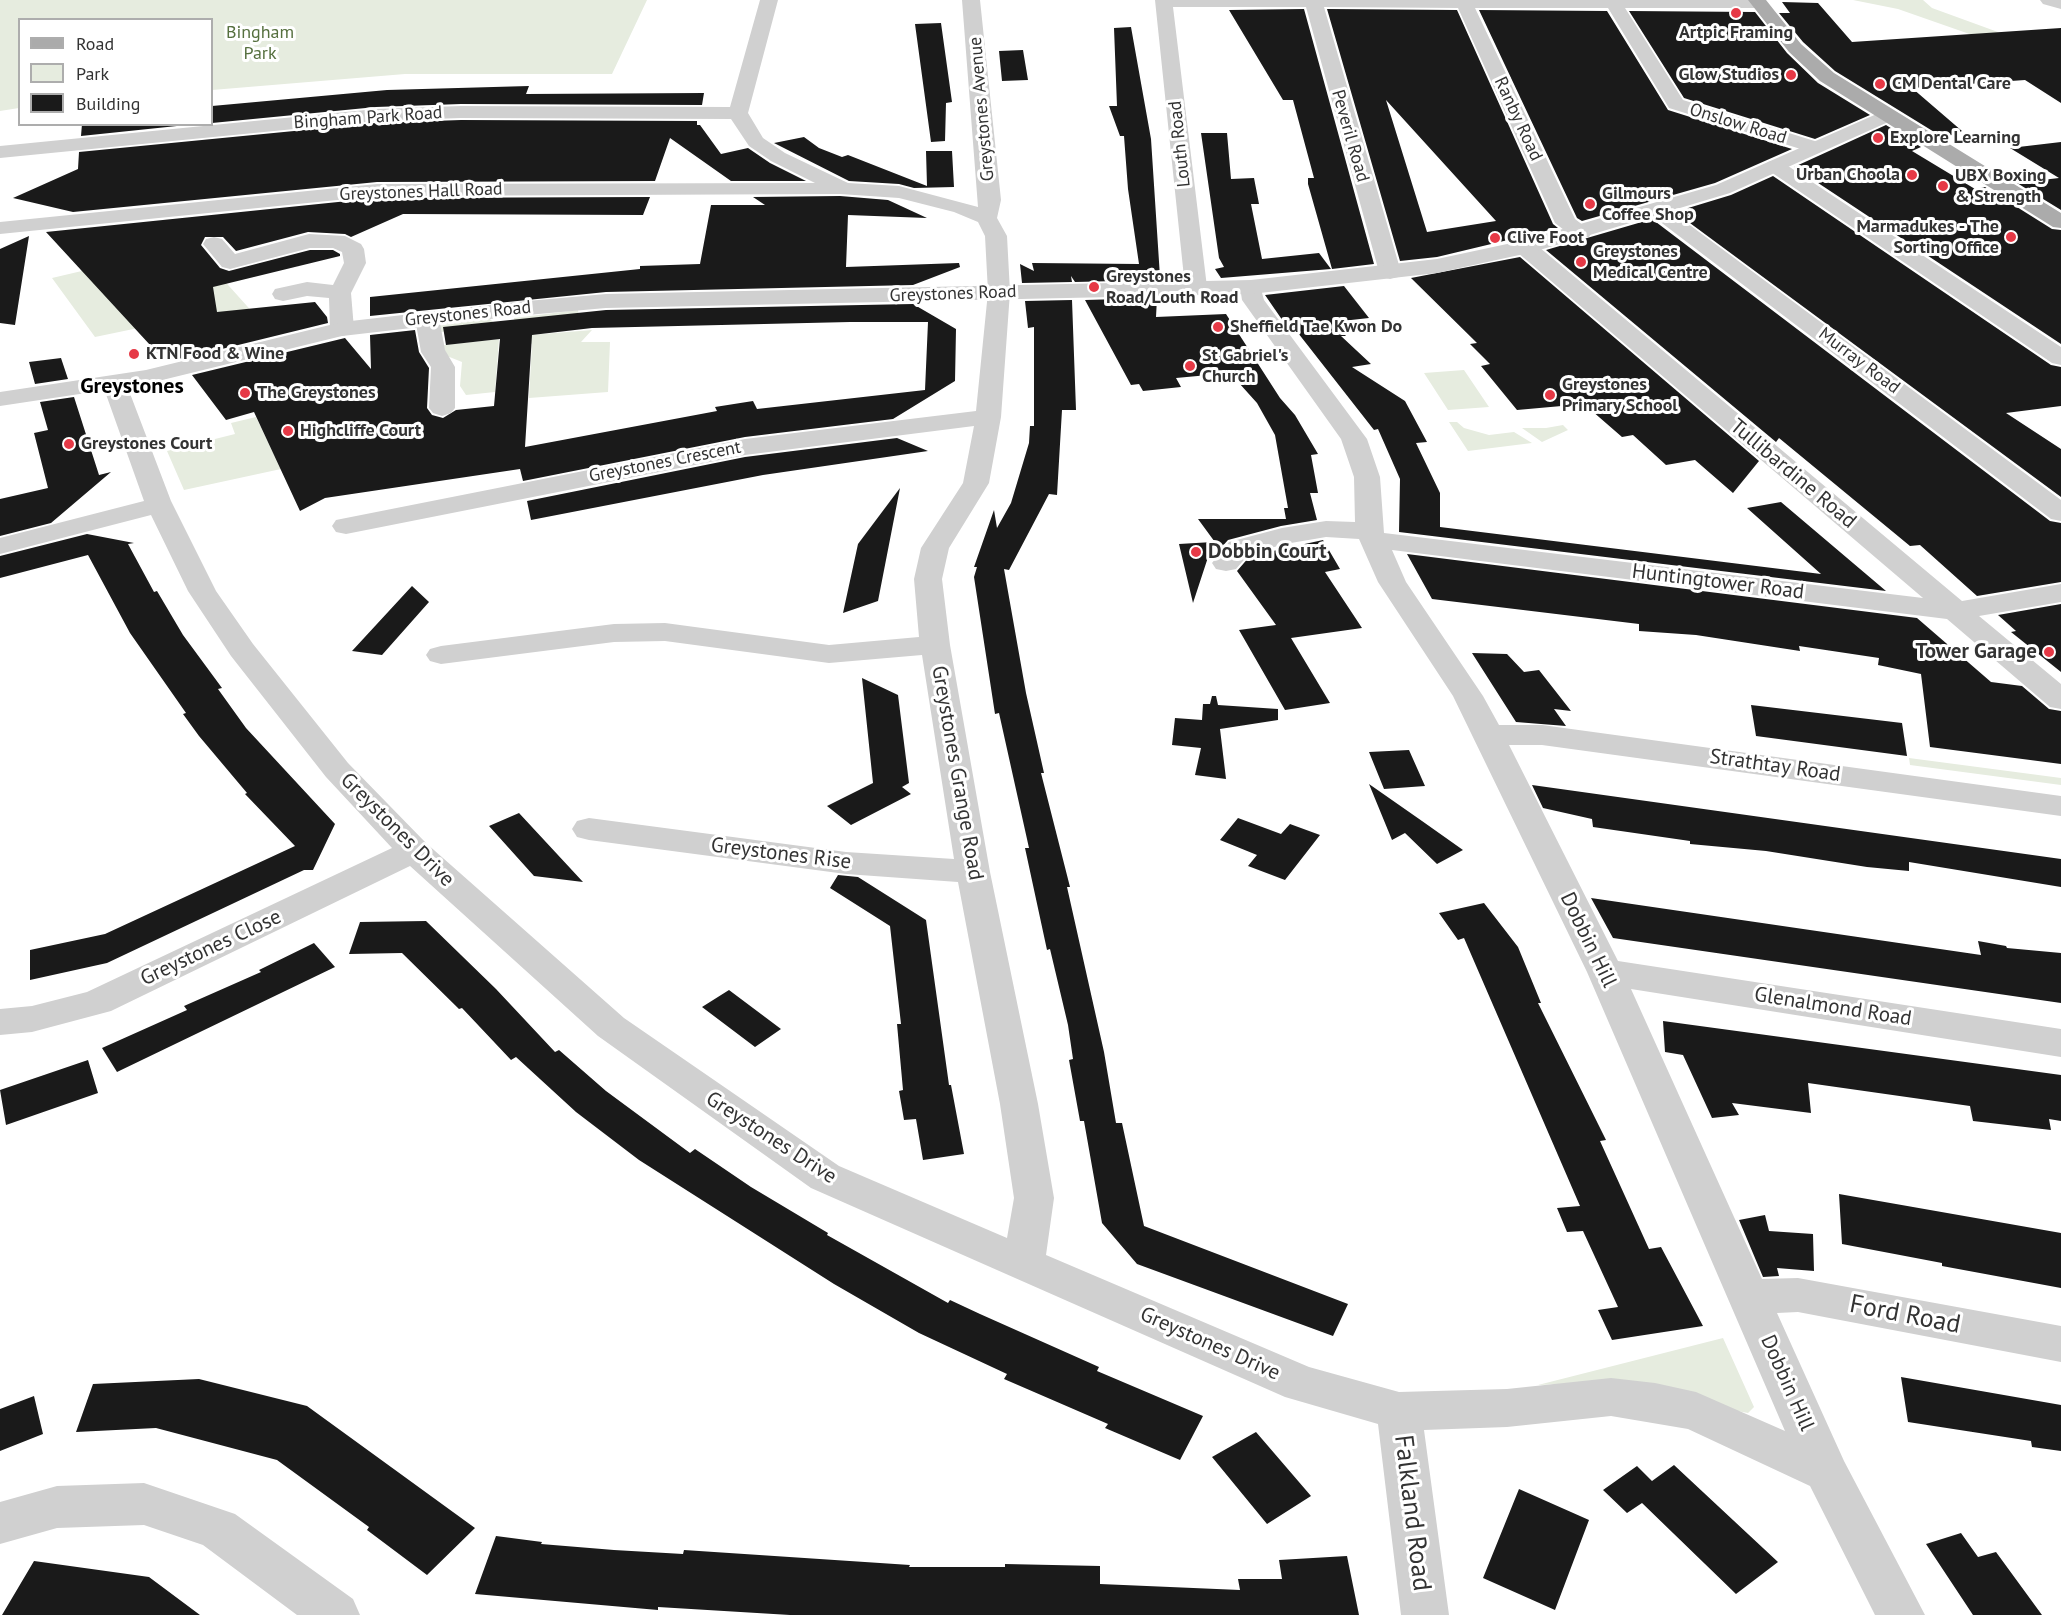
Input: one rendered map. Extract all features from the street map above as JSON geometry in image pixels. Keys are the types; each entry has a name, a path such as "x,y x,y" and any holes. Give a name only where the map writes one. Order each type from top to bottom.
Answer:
{"main road":[{"path":"1758,1 1812,66 2061,222"}],"street":[{"path":"769,0 738,113 743,125 756,142 778,158 844,189"},
{"name":"Greystones Avenue","path":"971,0 990,200 986,218"},
{"path":"2049,0 2061,4"},
{"path":"1164,1 1708,3 1758,1"},
{"name":"Louth Road","path":"1164,1 1196,287"},
{"name":"Peveril Road","path":"1313,1 1390,272"},
{"name":"Ranby Road","path":"1463,1 1566,223 1581,232"},
{"name":"Onslow Road","path":"1613,1 1676,104 1814,147"},
{"name":"Bingham Park Road","path":"0,152 376,115 461,112 738,113"},
{"name":"Greystones Road","path":"0,399 114,383 342,329 427,318 606,302 1251,287 1390,272 1470,260 1526,248 1723,189 1888,115"},
{"path":"1775,166 2061,358"},
{"name":"Greystones Hall Road","path":"0,228 377,189 844,189 900,192 934,199 986,218"},
{"name":"Murray Road","path":"1658,210 2061,513"},
{"name":"Greystones Grange Road","path":"986,218 996,236 999,292 987,417 976,483 935,548 928,579 935,645 973,872 1019,1104 1034,1198 1024,1262"},
{"path":"214,244 230,262 309,241 337,241 353,249 355,263 340,293 342,329"},
{"name":"Tullibardine Road","path":"1526,248 2061,700"},
{"name":"Dobbin Hill","path":"1251,287 1254,300 1354,439 1367,477 1372,536 1392,582 1468,696 1605,972 1826,1472 1901,1615"},
{"path":"283,294 307,289 340,293"},
{"path":"427,318 433,352 441,360 443,368 442,408"},
{"name":"Greystones Drive","path":"114,383 160,505 202,591 242,650 337,770 414,851 611,1027 825,1177 1301,1384 1399,1411 1507,1408 1611,1397 1655,1402 1695,1411 1826,1472"},
{"name":"Greystones Crescent","path":"346,526 745,447 987,417"},
{"path":"0,546 160,505"},
{"path":"1226,564 1239,548 1281,536 1326,529 1372,536"},
{"name":"Huntingtower Road","path":"1372,536 1955,611 2061,593"},
{"path":"441,655 614,633 665,632 829,654 935,645"},
{"name":"Strathtay Road","path":"1488,735 1542,735 2061,806"},
{"name":"Greystones Rise","path":"589,829 846,863 973,872"},
{"name":"Greystones Close","path":"0,1022 32,1019 98,1002 414,851"},
{"name":"Glenalmond Road","path":"1605,972 2061,1043"},
{"name":"Ford Road","path":"1749,1297 1798,1294 2061,1344"},
{"name":"Falkland Road","path":"1399,1411 1425,1615"},
{"path":"0,1523 57,1507 144,1503 218,1529 336,1615"}],"green space":[{"name":"Bingham Park","path":"0,0 647,0 612,74 405,74 213,90 213,18 18,18 18,108 0,111"},
{"path":"1853,0 1923,0 1932,8 2061,55 1978,37 1898,9"},
{"path":"167,251 220,276 256,316 172,321 95,337 52,278"},
{"path":"578,310 579,317 530,335 592,330 581,342 610,342 608,392 529,398 532,344 517,336 514,318"},
{"path":"489,318 496,325 441,332 444,345 499,339 495,392 466,395 460,386 462,362 447,356 436,326"},
{"path":"1464,370 1489,407 1448,410 1424,373"},
{"path":"256,417 281,469 184,490 167,451 235,434 231,423"},
{"path":"1449,422 1457,422 1464,428 1489,435 1514,432 1532,443 1468,451"},
{"path":"1563,425 1568,430 1542,442 1522,428 1546,428"},
{"path":"1909,758 2061,778 2061,785 1910,765"},
{"path":"1723,1338 1754,1407 1748,1413 1588,1383 1538,1385"}],"building":[{"path":"1782,2 1818,3 1852,42 2061,28 2061,103 2025,80 1912,88 1962,131 1944,138 1835,71 1803,42 1779,13 1790,13"},
{"path":"1304,9 1374,264 1332,269 1308,184 1308,178 1314,178 1293,100 1283,100 1229,10"},
{"path":"1327,9 1457,10 1553,224 1558,228 1437,257 1400,261","holes":["1386,100 1496,221 1427,232"]},
{"path":"1479,10 1607,11 1668,110 1792,149 1715,183 1582,221 1577,218"},
{"path":"1629,11 1755,12 1787,53 1818,83 1870,115 1815,139 1684,98"},
{"path":"941,23 952,102 946,103 945,141 931,142 915,24"},
{"path":"1131,27 1151,139 1160,277 1158,280 1075,282 1071,276 1072,282 1022,283 1020,264 1034,271 1032,263 1139,264 1128,189 1124,136 1120,136 1109,106 1117,106 1114,28"},
{"path":"1023,50 1028,80 1002,81 999,51"},
{"path":"529,86 526,94 704,93 702,105 461,104 376,107 213,123 213,106 387,90"},
{"path":"461,120 697,121 697,125 700,125 721,154 748,148 770,163 806,181 731,181 670,138 655,181 377,182 73,212 13,198 78,169 79,152 376,123"},
{"path":"1886,125 1921,147 1912,151 1975,189 1985,187 2052,229 2061,230 2061,344 1794,167"},
{"path":"82,126 177,126 81,136"},
{"path":"1201,133 1227,133 1231,179 1254,178 1259,204 1251,204 1262,259 1319,253 1331,269 1221,278 1215,269 1224,267 1219,258"},
{"path":"804,137 819,148 842,157 848,155 927,186 926,151 952,151 954,187 914,188 899,184 849,181 774,143"},
{"path":"2061,142 2061,210 2017,183 2059,178 2010,148"},
{"path":"1773,176 2051,365 2061,367 2061,406 2006,413 2061,449 2061,497 1675,212 1731,195"},
{"path":"840,196 888,200 927,218 848,215 846,267 959,263 960,267 913,285 606,292 370,316 370,297 640,269 640,266 700,264 711,205 765,205 753,197"},
{"path":"650,197 643,215 403,214 351,237 345,234 308,232 236,251 223,237 205,237 201,245 220,268 229,271 310,250 333,250 340,254 340,256 213,287 217,312 315,302 327,317 328,323 181,359 177,354 162,358 46,232 377,198"},
{"path":"1652,219 2050,521 2061,523 2061,582 1977,596 1920,545 1910,546 1779,438 1776,442 1546,250"},
{"path":"29,236 15,325 0,323 0,249"},
{"path":"1520,257 1759,461 1733,493 1695,460 1666,465 1633,435 1622,437 1584,404 1517,410 1481,366 1490,364 1470,344 1477,343 1411,278"},
{"path":"1344,286 1369,318 1333,322 1346,336 1341,336 1371,364 1352,367 1405,401 1427,442 1416,443 1440,493 1440,527 1821,574 1747,508 1781,502 1886,591 1399,532 1400,479 1378,429 1374,430 1291,324 1285,324 1265,295"},
{"path":"1157,298 1156,317 1226,314 1280,398 1295,415 1318,454 1311,455 1318,493 1310,493 1317,520 1281,526 1228,540 1220,549 1198,519 1286,519 1284,508 1288,508 1275,435 1257,403 1230,373 1176,378 1181,387 1143,391 1139,384 1131,385 1085,300"},
{"path":"1072,300 1076,410 1062,410 1057,495 1049,494 1009,570 1004,569 1026,693 1044,773 1041,773 1070,887 1067,887 1104,1052 1116,1123 1122,1123 1144,1226 1348,1304 1333,1336 1137,1264 1102,1223 1084,1121 1080,1121 1069,1060 1073,1059 1068,1025 1050,949 1047,950 1025,848 1029,848 999,713 995,714 974,577 977,567 974,567 994,510 997,528 1011,503 1029,443 1030,426 1034,426 1034,327 1028,328 1025,301"},
{"path":"913,304 956,329 955,381 893,419 745,437 523,481 520,469 325,498 300,511 254,412 226,420 192,375 345,338 371,369 370,335 415,330 419,352 429,368 427,408 432,415 443,418 456,410 494,406 500,339 446,345 443,327 606,310","holes":["928,322 925,390 757,409 753,401 715,407 717,411 525,447 532,335 592,328"]},
{"path":"61,358 68,379 35,384 29,362"},
{"path":"74,397 99,475 111,472 51,523 0,536 0,499 48,488 34,433 48,430 40,402"},
{"path":"897,438 928,451 763,475 531,520 527,501 745,457"},
{"path":"900,488 878,601 843,613 858,544"},
{"path":"87,534 134,543 128,544 154,592 157,591 183,635 222,688 218,689 246,728 335,824 313,870 304,870 107,963 30,980 30,950 105,934 295,846 245,794 247,793 183,714 186,713 130,633 88,555 0,578 0,556"},
{"path":"1323,540 1340,569 1325,572 1362,628 1291,638 1330,703 1285,710 1239,630 1276,625 1237,571 1250,556"},
{"path":"1213,542 1193,603 1179,544"},
{"path":"1407,554 1917,618 1991,682 2022,686 2049,709 2061,711 2061,764 1930,747 1921,674 1878,665 1879,658 1799,646 1800,651 1696,635 1639,631 1639,624 1432,599"},
{"path":"412,586 429,602 382,655 352,651"},
{"path":"2061,604 2061,672 2011,632 2016,631 1998,615"},
{"path":"1472,653 1507,654 1524,672 1539,670 1571,711 1554,709 1566,726 1516,722"},
{"path":"862,678 898,695 909,783 902,787 911,794 851,825 827,806 873,783"},
{"path":"1212,696 1216,696 1218,705 1278,709 1278,720 1220,729 1226,779 1195,775 1201,748 1172,745 1175,718 1202,720 1203,704 1210,704"},
{"path":"1751,705 1902,723 1907,756 1756,736"},
{"path":"1409,750 1425,786 1384,789 1369,752"},
{"path":"1369,784 1463,850 1437,864 1405,833 1392,840"},
{"path":"1532,785 2061,859 2061,887 1909,862 1909,871 1867,867 1766,851 1690,844 1690,841 1593,827 1592,819 1543,808"},
{"path":"519,813 583,882 534,876 489,826"},
{"path":"1238,818 1281,834 1290,824 1320,835 1285,880 1248,866 1257,855 1220,840"},
{"path":"838,875 858,877 926,920 949,1085 951,1085 964,1154 923,1160 916,1119 904,1120 899,1091 903,1090 897,1024 901,1024 890,926 830,888"},
{"path":"1591,898 1981,955 1978,941 2007,948 2061,953 2061,1003 1613,938"},
{"path":"1484,903 1518,947 1541,1003 1538,1003 1606,1140 1600,1141 1649,1249 1661,1247 1703,1326 1612,1340 1598,1310 1618,1307 1583,1231 1567,1232 1557,1208 1580,1206 1464,938 1458,940 1439,913"},
{"path":"426,921 496,989 555,1052 559,1050 606,1091 690,1153 695,1149 751,1187 828,1233 827,1235 948,1303 950,1300 1099,1367 1097,1371 1203,1416 1180,1460 1105,1428 1108,1424 1004,1379 1007,1374 919,1333 834,1284 639,1160 576,1112 516,1057 511,1060 462,1008 459,1009 402,953 349,954 360,922"},
{"path":"314,943 335,967 117,1072 102,1048 187,1010 184,1006 261,972 259,970"},
{"path":"729,990 781,1029 755,1047 702,1007"},
{"path":"1663,1021 2061,1075 2061,1121 2049,1119 2051,1130 1973,1121 1970,1106 1808,1083 1811,1113 1732,1103 1739,1115 1712,1118 1683,1055 1665,1052"},
{"path":"88,1060 98,1093 6,1125 0,1090"},
{"path":"1839,1194 2061,1233 2061,1288 1942,1266 1942,1263 1842,1244"},
{"path":"1765,1215 1769,1231 1813,1234 1814,1271 1777,1268 1779,1276 1763,1277 1739,1220"},
{"path":"1901,1377 2061,1405 2061,1451 2032,1447 2031,1441 1908,1422"},
{"path":"199,1379 307,1406 475,1528 427,1575 367,1530 369,1527 277,1460 156,1428 76,1432 93,1384"},
{"path":"34,1396 43,1434 0,1451 0,1409"},
{"path":"1256,1432 1311,1496 1267,1524 1212,1457"},
{"path":"1674,1465 1778,1562 1736,1594 1642,1503 1627,1513 1603,1490 1637,1466 1652,1481"},
{"path":"1519,1489 1589,1520 1555,1610 1483,1578"},
{"path":"1961,1533 1978,1557 1996,1552 2042,1615 1973,1615 1926,1544"},
{"path":"496,1536 542,1542 541,1544 614,1550 683,1554 684,1550 910,1565 909,1567 1005,1567 1005,1564 1100,1566 1100,1584 1240,1590 1238,1579 1282,1579 1279,1560 1347,1556 1359,1615 790,1615 658,1607 658,1610 475,1594"},
{"path":"34,1561 149,1577 200,1615 2,1615"}],"place":[{"name":"Artpic Framing","path":"1736,13"},
{"name":"Glow Studios","path":"1791,75"},
{"name":"CM Dental Care","path":"1880,84"},
{"name":"Explore Learning","path":"1878,138"},
{"name":"Urban Choola","path":"1912,175"},
{"name":"UBX Boxing & Strength","path":"1943,186"},
{"name":"Gilmours Coffee Shop","path":"1590,204"},
{"name":"Marmadukes - The Sorting Office","path":"2011,237"},
{"name":"Clive Foot","path":"1495,238"},
{"name":"Greystones Medical Centre","path":"1581,262"},
{"name":"Greystones Road/Louth Road","path":"1094,287"},
{"name":"Sheffield Tae Kwon Do","path":"1218,327"},
{"name":"KTN Food & Wine","path":"134,354"},
{"name":"St Gabriel's Church","path":"1190,366"},
{"name":"The Greystones","path":"245,393"},
{"name":"Greystones Primary School","path":"1550,395"},
{"name":"Highcliffe Court","path":"288,431"},
{"name":"Greystones Court","path":"69,444"},
{"name":"Dobbin Court","path":"1196,552"},
{"name":"Tower Garage","path":"2049,652"}],"district":[{"name":"Greystones","path":"132,387"}]}
